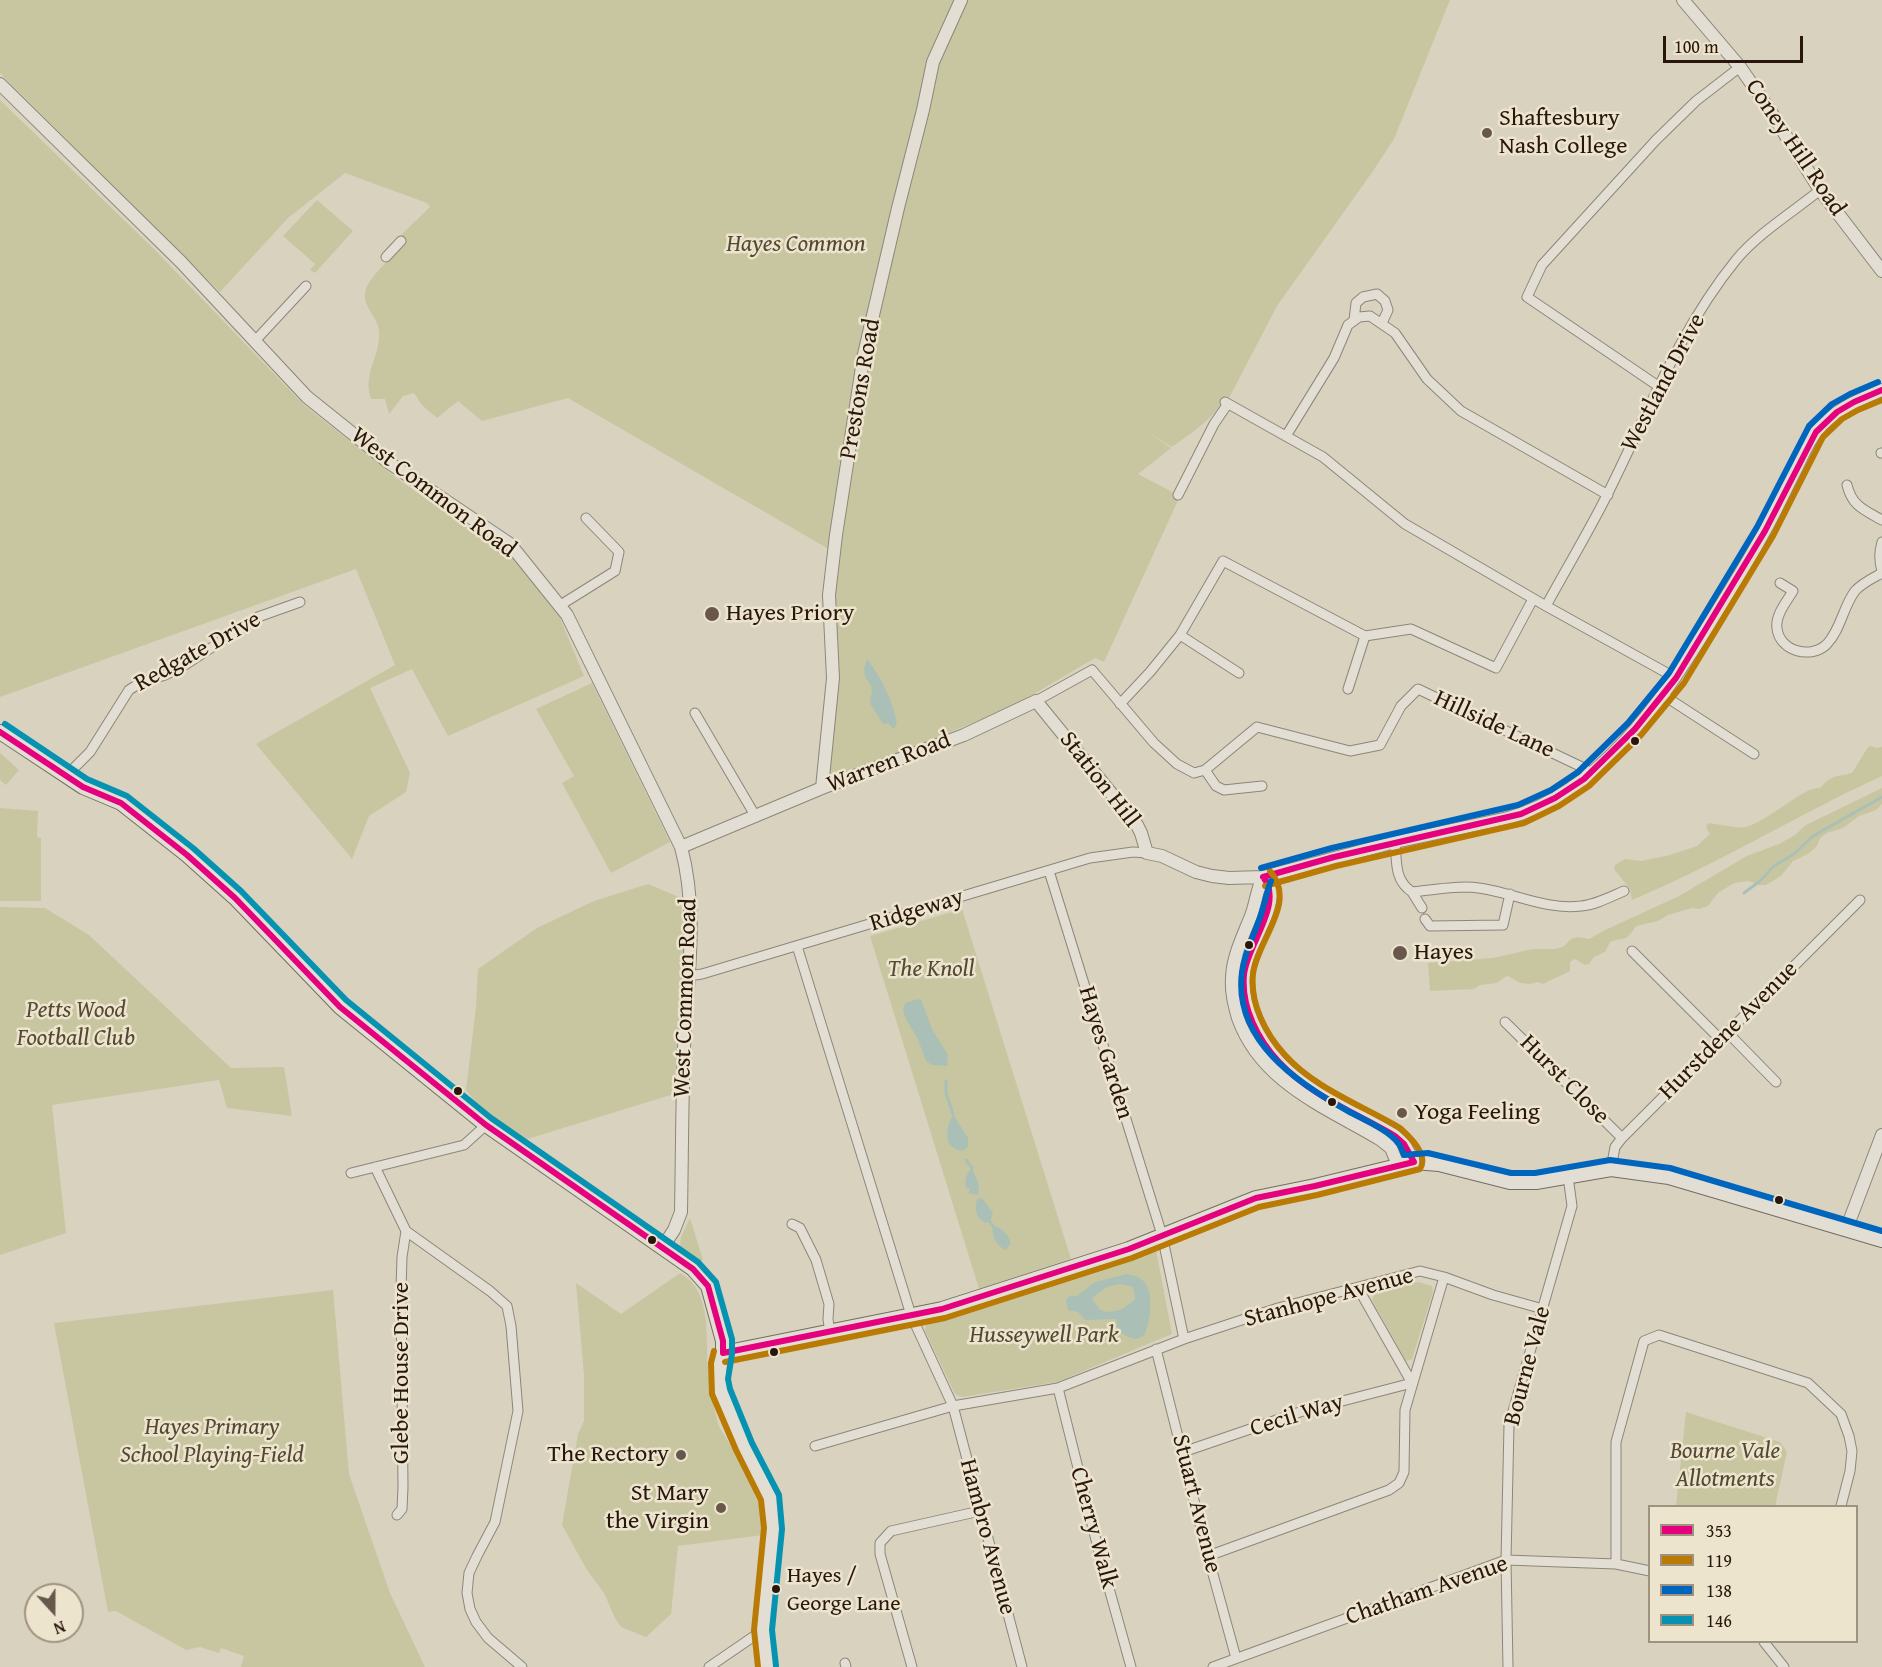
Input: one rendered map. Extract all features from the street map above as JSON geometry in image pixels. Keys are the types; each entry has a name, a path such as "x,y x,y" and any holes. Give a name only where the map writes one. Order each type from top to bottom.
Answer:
{"main road":[{"path":"0,732 82,787 121,802 187,855 235,898 340,1007 486,1125 693,1269 708,1286 723,1341 720,1364 721,1391 744,1447 770,1497 773,1528 763,1630 767,1667"},
{"path":"723,1353 942,1309 1129,1249 1263,1196 1414,1162 1439,1164 1510,1182 1536,1182 1611,1169 1669,1177 1882,1240"}],"street":[{"name":"Prestons Road","path":"822,788 833,678 829,595 864,354 933,62 961,0"},
{"name":"Coney Hill Road","path":"1683,0 1740,67 1820,190 1882,271"},
{"path":"1658,386 1527,297 1542,265 1656,140 1696,101 1740,67"},
{"name":"West Common Road","path":"0,84 181,262 307,398 388,462 510,544 567,615 681,847 687,867 692,932 684,1051 681,1212 674,1230 662,1248"},
{"name":"Westland Drive","path":"1546,606 1608,495 1658,386 1700,312 1736,260 1755,240 1820,190"},
{"path":"386,257 401,241"},
{"path":"254,342 306,286"},
{"path":"1354,320 1356,303 1364,297 1377,294 1385,301 1388,310 1382,323"},
{"path":"1286,436 1334,358 1348,325 1354,320 1370,316 1395,333 1427,379 1461,411 1608,495"},
{"name":"Station Hill","path":"1036,701 1137,825 1142,833 1147,853 1162,856 1196,872 1212,876 1263,877 1395,842 1521,814 1555,798 1590,774 1628,736 1663,695 1676,678 1759,541 1816,432 1838,412 1882,390"},
{"path":"1178,495 1226,404 1323,457 1405,524 1533,599 1676,678"},
{"path":"1847,485 1851,499 1863,510 1882,520"},
{"path":"1840,503 1851,499"},
{"path":"559,606 615,571 620,552 586,518"},
{"path":"1780,583 1793,591 1778,617 1777,632 1786,644 1797,651 1811,653 1819,650 1831,639 1857,588 1882,572 1879,553 1882,542"},
{"path":"1262,786 1224,790 1216,786 1206,770 1194,773 1177,764 1154,743 1120,704 1180,635 1223,561 1365,636 1411,629 1496,668 1533,599"},
{"name":"Redgate Drive","path":"66,776 90,752 129,690 140,683 182,667 258,617 300,602"},
{"path":"1180,635 1239,673"},
{"path":"1348,689 1365,636"},
{"name":"Warren Road","path":"681,847 822,788 964,735 1036,701 1092,670 1120,704"},
{"name":"Hillside Lane","path":"1206,770 1257,727 1350,751 1380,745 1401,706 1418,689 1584,768 1590,774"},
{"path":"1663,695 1754,754"},
{"path":"695,713 756,817"},
{"path":"1395,842 1400,880 1412,892 1422,908"},
{"name":"Ridgeway","path":"688,976 702,974 1108,854 1147,853"},
{"name":"Hayes Garden","path":"1049,871 1162,1235 1184,1339"},
{"path":"1398,1165 1393,1151 1382,1140 1280,1079 1258,1054 1244,1033 1233,999 1232,976 1238,948 1263,877 1269,885 1270,897 1248,957 1243,984 1250,1012 1262,1038 1273,1055 1292,1074 1395,1136 1404,1144 1414,1162"},
{"path":"1412,892 1468,887 1572,907 1591,904 1624,891"},
{"path":"1420,929 1427,922 1503,926 1510,894"},
{"name":"Hurstdene Avenue","path":"1611,1169 1615,1147 1622,1138 1860,900"},
{"path":"797,946 911,1315"},
{"path":"1632,951 1776,1082"},
{"name":"Hurst Close","path":"1505,1022 1622,1138"},
{"path":"351,1173 464,1145 486,1125"},
{"path":"1846,1230 1882,1135"},
{"path":"375,1167 406,1231 490,1291 507,1306 511,1326 518,1411 495,1522 469,1573 467,1593 470,1609 476,1622 488,1638 522,1667"},
{"name":"Bourne Vale","path":"1508,1667 1506,1560 1509,1425 1572,1206 1568,1176"},
{"path":"792,1224 800,1228 816,1260 829,1304 828,1319 831,1333"},
{"name":"Glebe House Drive","path":"398,1515 402,1509 403,1487 401,1289 406,1231"},
{"name":"Stanhope Avenue","path":"815,1446 953,1406 1058,1388 1156,1349 1278,1308 1420,1271 1543,1309"},
{"path":"1208,1556 1389,1490 1399,1483 1404,1472 1405,1410 1444,1277"},
{"path":"1358,1288 1412,1383"},
{"name":"Hambro Avenue","path":"911,1315 953,1406 1022,1667"},
{"path":"1616,1564 1616,1442 1644,1341 1659,1335 1808,1383 1841,1414 1850,1436 1852,1451 1850,1471 1841,1505"},
{"name":"Stuart Avenue","path":"1156,1349 1236,1658"},
{"name":"Cecil Way","path":"1183,1452 1300,1413 1412,1383"},
{"name":"Cherry Walk","path":"1058,1388 1100,1556 1131,1667"},
{"path":"912,1667 880,1554 880,1543 891,1532 980,1511"},
{"name":"Chatham Avenue","path":"1213,1667 1506,1560 1616,1564 1648,1571"},
{"path":"709,1667 763,1630"},
{"path":"1766,1643 1784,1667"}],"green space":[{"name":"Hayes Common","path":"0,0 1450,0 1394,139 1277,306 1229,398 1225,396 1209,418 1172,447 1149,433 1171,448 1138,474 1180,496 1104,662 1095,658 1010,708 830,780 836,692 833,597 839,555 568,398 482,421 458,401 437,418 422,405 414,393 403,396 389,414 385,399 371,399 369,389 370,372 379,340 379,331 365,300 366,289 383,265 405,243 399,237 430,207 427,203 345,173 288,218 220,292 0,73"},
{"path":"0,100 156,251 304,405 398,479 470,530 506,549 560,618 584,676 448,736 412,669 370,688 410,773 406,792 369,816 352,859 256,744 395,665 356,569 0,697"},
{"path":"317,200 353,231 315,273 310,270 315,264 283,236"},
{"path":"592,683 670,842 611,873 562,783 574,776 536,709"},
{"path":"1868,747 1882,747 1882,776 1664,886 1632,900 1630,889 1614,869 1615,865 1625,859 1641,861 1697,846 1710,834 1706,827 1708,823 1734,827 1755,824 1805,792 1820,788 1832,778 1852,773"},
{"path":"0,753 19,770 6,785 0,780"},
{"path":"1882,788 1882,804 1876,810 1859,816 1843,828 1827,833 1820,838 1817,846 1808,854 1793,861 1781,876 1766,885 1748,881 1734,883 1718,893 1708,906 1699,909 1692,908 1668,915 1658,921 1636,926 1627,937 1610,942 1605,952 1594,957 1589,964 1585,965 1575,959 1570,962 1570,971 1543,984 1520,983 1508,976 1497,983 1480,985 1474,989 1430,991 1428,963 1493,958 1533,949 1554,949 1563,947 1571,939 1578,937 1589,939 1679,896 1747,856 1779,844 1795,835 1806,825"},
{"path":"0,808 38,811 37,837 41,838 41,901 0,901"},
{"path":"648,884 681,898 684,954 674,1094 521,1141 477,1104 466,1090 478,969 537,928 594,901"},
{"name":"Petts Wood Football Club","path":"0,907 45,908 89,935 231,1068 284,1067 292,1116 227,1108 219,1080 52,1105 66,1233 0,1255"},
{"name":"The Knoll","path":"962,909 1071,1259 979,1289 870,936"},
{"path":"690,1218 703,1260 701,1261 680,1247 681,1237"},
{"name":"Husseywell Park","path":"1156,1250 1172,1334 1057,1382 962,1397 955,1394 925,1331 926,1324"},
{"path":"680,1273 691,1281 703,1303 707,1329 708,1369 716,1416 720,1428 754,1487 762,1510 763,1535 678,1546 671,1614 646,1637 621,1627 604,1593 587,1570 562,1525 578,1434 584,1421 584,1375 576,1283 621,1314"},
{"path":"1419,1282 1432,1286 1433,1292 1412,1359 1406,1361 1372,1300 1375,1291"},
{"name":"Hayes Primary School Playing-Field","path":"333,1290 349,1474 390,1593 425,1667 241,1667 244,1656 221,1648 219,1653 200,1647 186,1650 116,1611 108,1612 54,1323"},
{"name":"Bourne Vale Allotments","path":"1686,1412 1780,1442 1787,1452 1775,1505 1676,1505"}],"shaded area":[{"path":"867,659 882,681 889,698 897,723 894,729 888,723 883,724 871,705 871,685 865,677 864,669"},
{"path":"921,1000 932,1029 948,1055 947,1066 932,1065 926,1061 918,1040 905,1017 903,1010 905,1003"},
{"path":"953,1114 968,1138 968,1147 962,1151 951,1146 947,1136"},
{"path":"972,1168 979,1185 978,1195 968,1193 970,1189 966,1187 966,1177"},
{"path":"978,1198 983,1199 993,1213 990,1222 985,1223 978,1215 976,1205"},
{"path":"993,1226 1002,1229 1008,1237 1011,1243 1006,1250 995,1240"},
{"path":"1127,1274 1138,1277 1146,1284 1149,1290 1150,1306 1144,1336 1137,1339 1125,1335 1117,1327 1117,1319 1085,1320 1078,1312 1068,1310 1066,1301 1069,1296 1077,1296 1095,1282","holes":["1120,1284 1133,1287 1135,1299 1127,1306 1114,1311 1100,1310 1092,1298 1107,1287"]}],"waterway":[{"path":"1744,893 1813,836 1882,797"},
{"path":"946,1081 946,1093 953,1114"},
{"path":"966,1160 972,1168"},
{"path":"990,1222 993,1226"}],"transit line":[{"name":"138","path":"1261,868 1332,848 1518,805 1551,790 1578,772 1628,723 1669,673 1757,527 1809,426 1832,404 1878,382"},
{"name":"353","path":"1263,877 1334,857 1521,814 1555,798 1584,779 1635,729 1676,678 1765,531 1816,432 1837,412 1882,390"},
{"name":"119","path":"1265,886 1336,866 1524,823 1559,806 1589,786 1641,735 1684,683 1773,536 1823,437 1842,419 1882,400"},
{"name":"146","path":"5,724 87,779 127,796 193,848 241,891 346,1000 491,1118 698,1262 716,1282 732,1339 728,1379 730,1389 752,1443 779,1495 782,1529 772,1630 776,1666"},
{"name":"353","path":"0,732 83,787 121,803 187,855 235,898 340,1007 486,1125 693,1269 708,1286 723,1341 723,1353"},
{"name":"119","path":"725,1362 945,1318 1132,1258 1259,1207 1420,1169 1422,1164 1420,1152 1400,1128 1309,1077 1284,1054 1265,1027 1256,1007 1253,974 1256,961 1278,909 1280,896 1277,883 1270,871"},
{"name":"353","path":"723,1353 942,1309 1129,1249 1256,1198 1414,1162 1404,1144 1395,1136 1319,1094 1292,1074 1264,1044 1252,1022 1245,999 1244,975 1270,899 1269,887 1263,877"},
{"name":"138","path":"1271,881 1243,965 1242,996 1248,1018 1258,1038 1272,1056 1290,1073 1328,1100 1394,1138 1404,1155 1428,1153 1511,1173 1535,1173 1610,1160 1670,1168 1882,1231"},
{"name":"119","path":"714,1351 711,1363 712,1394 761,1500 764,1528 754,1630 758,1667"}],"place":[{"name":"Shaftesbury Nash College","path":"1487,133"},
{"name":"Hayes Priory","path":"712,614"},
{"name":"Hayes","path":"1400,953"},
{"name":"Yoga Feeling","path":"1402,1113"},
{"name":"The Rectory","path":"681,1455"},
{"name":"St Mary the Virgin","path":"721,1508"},
{"name":"Hayes / George Lane","path":"776,1589"}]}
